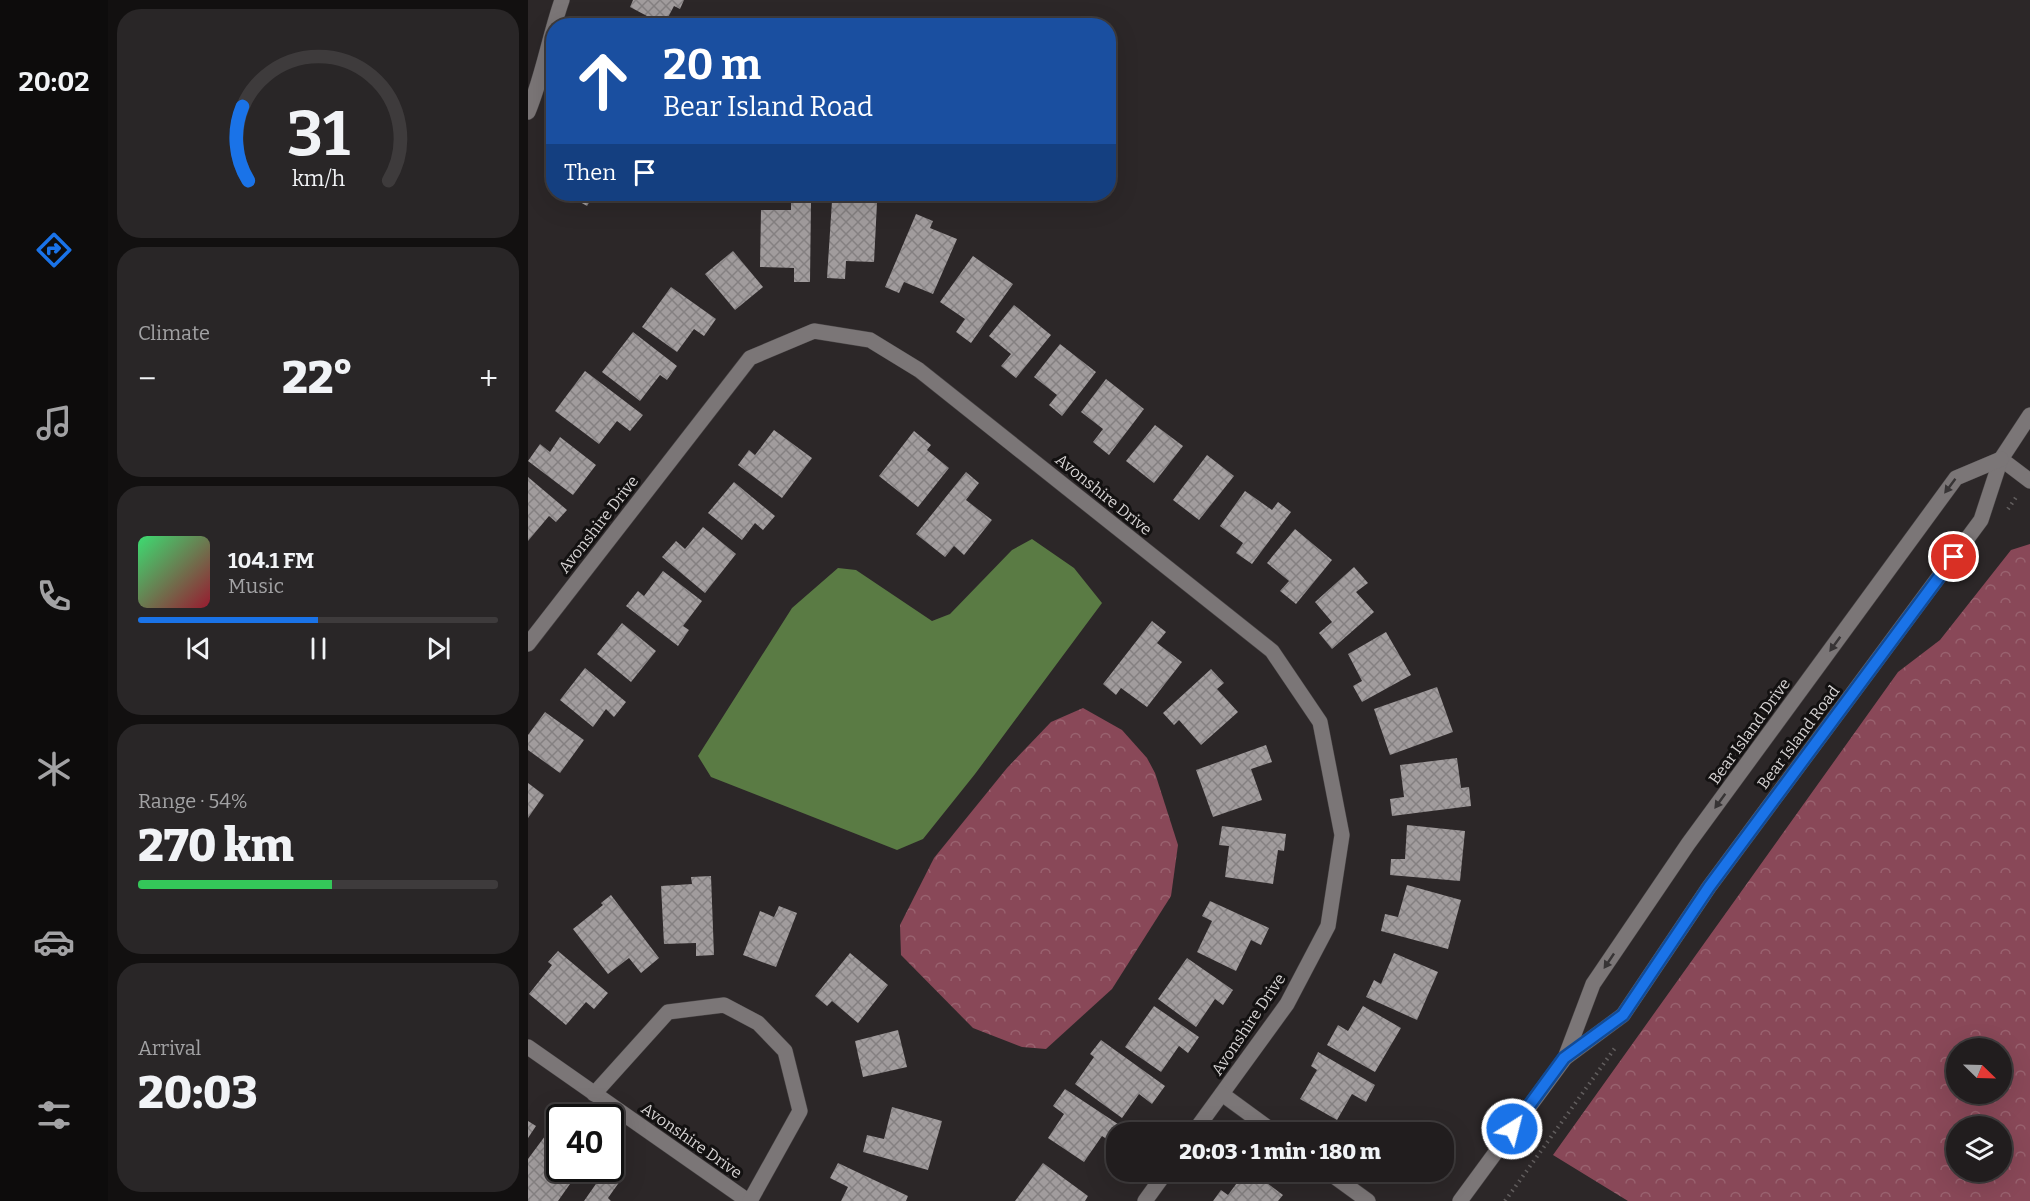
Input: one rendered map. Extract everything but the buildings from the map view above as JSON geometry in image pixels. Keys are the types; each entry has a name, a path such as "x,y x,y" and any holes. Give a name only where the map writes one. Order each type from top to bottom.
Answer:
{"street":[{"path":"556,18 562,0"},
{"path":"528,112 536,93 546,53"},
{"name":"Avonshire Drive","path":"528,644 750,358 814,331 870,340 919,370 1272,651 1320,722 1342,835 1328,926 1287,1004 1201,1122"},
{"name":"Bear Island Road","path":"1564,1058 1623,1015 1709,887 1981,520 2001,459 2030,415"},
{"path":"2001,459 2030,481"},
{"name":"Bear Island Drive","path":"1564,1058 1593,984 1702,825 1956,478 2001,459"},
{"path":"594,1094 668,1012 724,1005 758,1023 785,1051 800,1112 749,1201"},
{"name":"Avonshire Drive","path":"528,1047 749,1201"},
{"path":"1460,1201 1564,1058"},
{"path":"1222,1094 1261,1122"},
{"path":"1145,1201 1159,1182"},
{"path":"1342,1182 1368,1201"}],"green space":[{"path":"2030,544 2030,1201 1628,1201 1553,1155 1898,672 1940,640 2011,550"},
{"path":"1083,708 1122,730 1147,758 1155,773 1178,845 1171,896 1112,989 1046,1049 1022,1047 973,1028 901,955 900,925 934,858 1007,768 1051,722"}],"shaded area":[{"path":"1032,539 1074,568 1102,603 975,774 923,839 897,850 711,777 698,756 792,608 838,568 856,570 932,621 950,614 1012,550"}],"route":[{"path":"1512,1129 1564,1058 1623,1015 1709,887 1954,557"}]}
